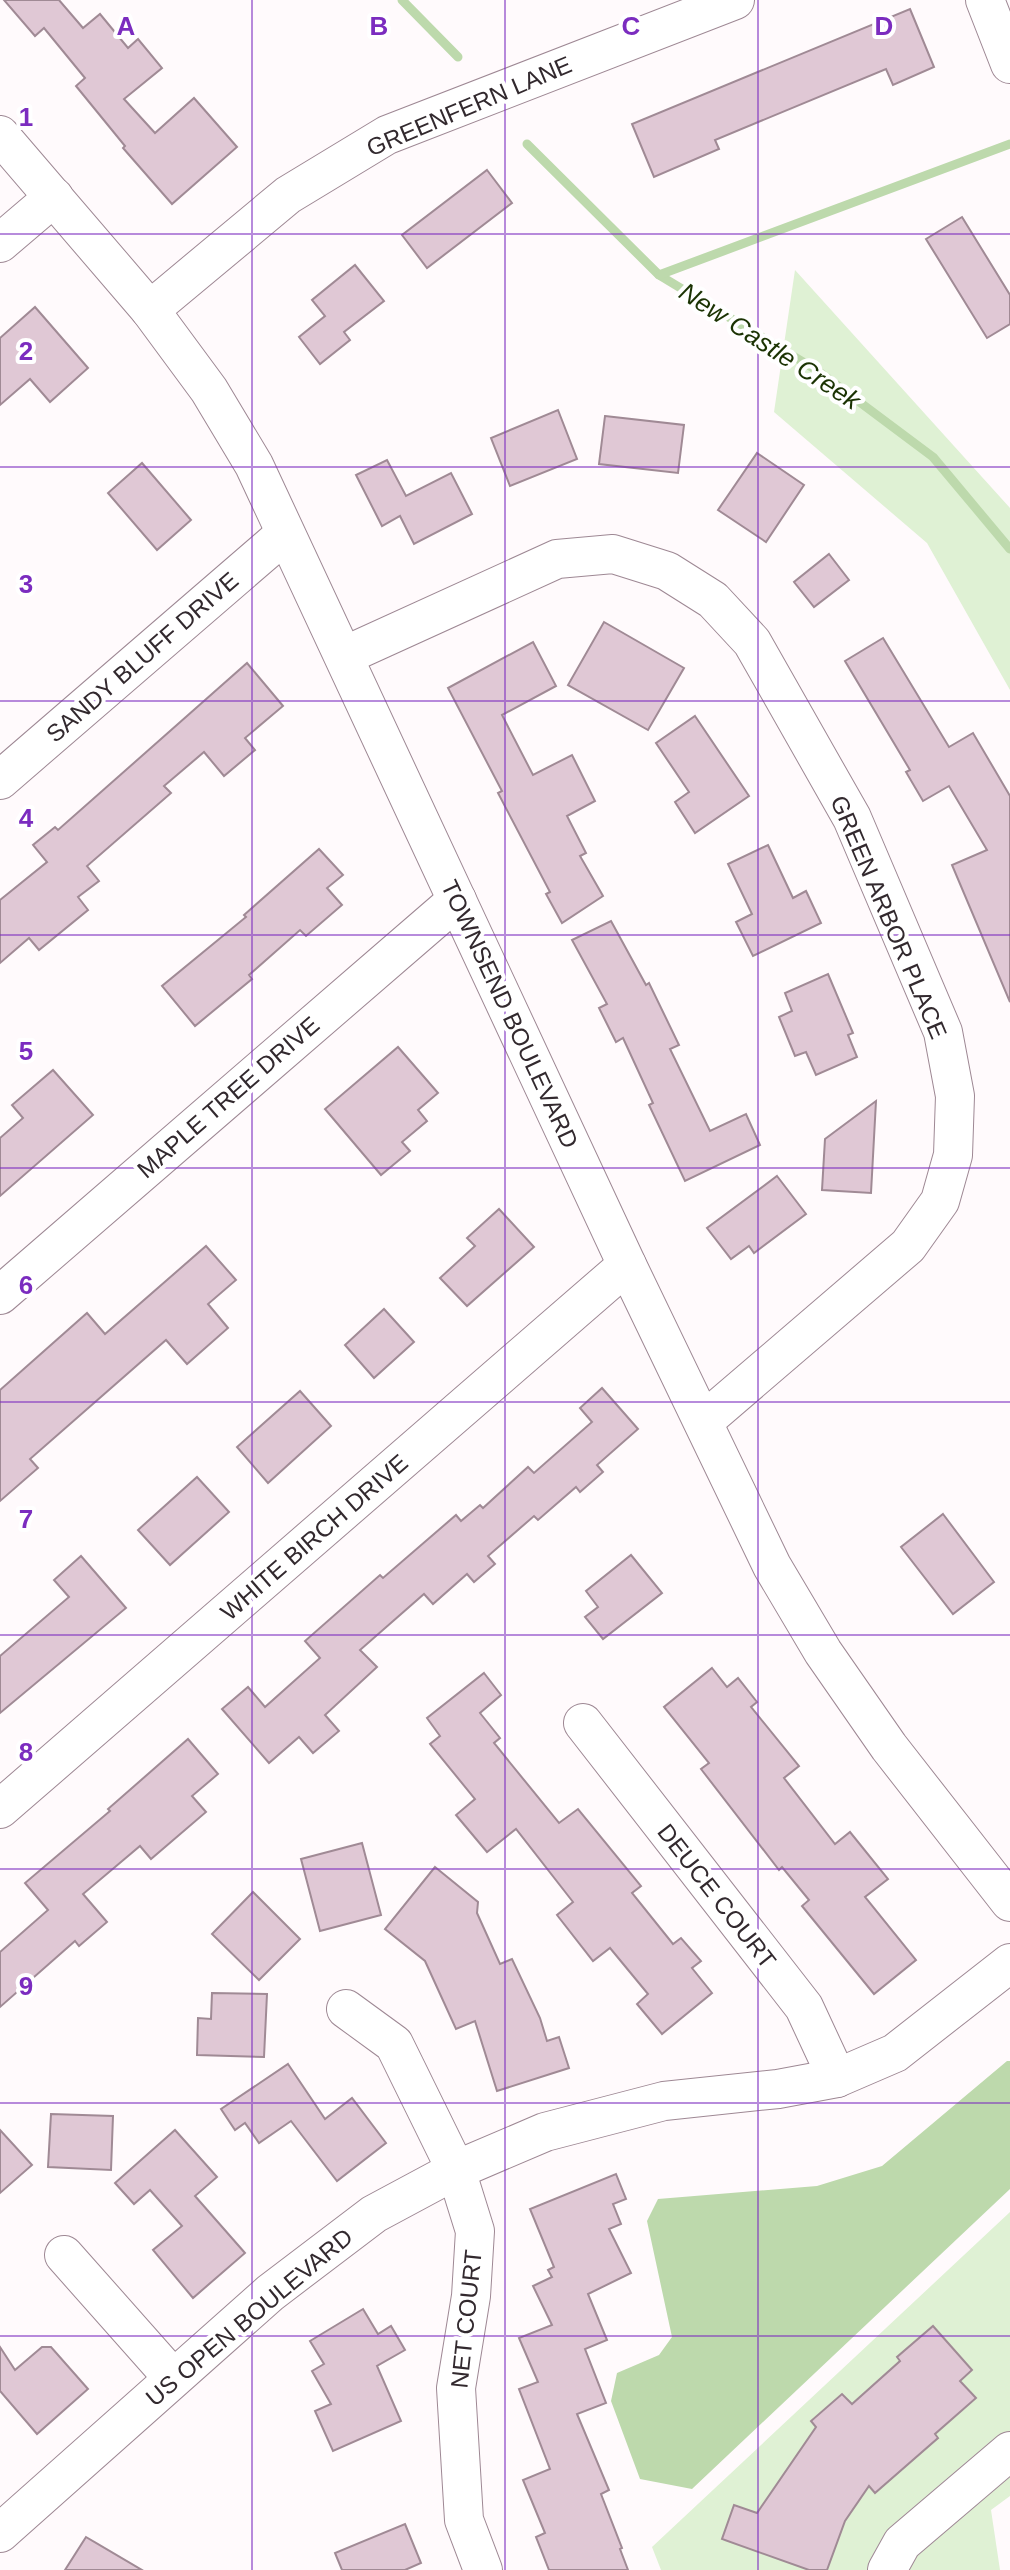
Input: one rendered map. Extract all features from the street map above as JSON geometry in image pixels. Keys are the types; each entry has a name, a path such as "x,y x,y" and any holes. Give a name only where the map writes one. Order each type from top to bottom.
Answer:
{"street":[{"name":"GREENFERN LANE","path":"150,310 288,195 387,135 692,7 735,0"},
{"path":"985,0 1010,64"},
{"name":"TOWNSEND BOULEVARD","path":"0,135 150,310 217,402 254,465 627,1265 772,1566 823,1652 889,1747 1010,1902"},
{"path":"0,243 54,197"},
{"name":"SANDY BLUFF DRIVE","path":"0,780 285,534"},
{"name":"GREEN ARBOR PLACE","path":"344,656 557,559 613,554 667,571 713,600 752,642 852,818 943,1032 955,1096 953,1155 940,1201 908,1246 704,1421"},
{"name":"MAPLE TREE DRIVE","path":"0,1295 457,900"},
{"name":"WHITE BIRCH DRIVE","path":"0,1809 627,1265"},
{"name":"DEUCE COURT","path":"583,1723 804,2007 837,2078"},
{"name":"US OPEN BOULEVARD","path":"0,2533 270,2293 374,2214 456,2170 545,2132 664,2101 778,2089 837,2078 895,2053 1010,1963"},
{"name":"NET COURT","path":"346,2009 394,2044 456,2170 475,2231 471,2296 456,2388 464,2520 483,2570"},
{"path":"64,2255 173,2378"},
{"path":"887,2570 902,2543 1010,2451"}],"shaded area":[{"path":"795,270 1010,508 1010,690 927,543 774,412"},
{"path":"1010,2061 1010,2189 692,2489 640,2479 611,2401 617,2373 659,2355 672,2337 647,2221 658,2199 817,2186 882,2166"},
{"path":"1010,2212 1010,2496 991,2510 1000,2570 661,2570 652,2547"}],"building":[{"path":"4,0 59,0 83,28 100,14 128,48 138,39 162,68 124,99 155,133 194,98 237,147 172,204 123,148 125,146 76,86 85,78 44,28 35,36"},
{"path":"910,9 934,67 893,85 886,69 715,140 719,149 654,177 632,124"},
{"path":"487,170 512,203 427,268 402,235"},
{"path":"962,217 1010,295 1010,324 987,338 926,239"},
{"path":"355,265 384,301 344,332 350,340 320,364 299,337 325,316 312,300"},
{"path":"35,307 88,368 50,402 30,379 0,405 0,338"},
{"path":"558,410 577,459 510,486 491,438"},
{"path":"605,416 684,425 678,473 599,464"},
{"path":"757,453 804,485 766,542 718,510"},
{"path":"387,460 406,496 451,473 472,514 414,544 400,516 382,526 356,475"},
{"path":"142,463 191,520 157,550 108,493"},
{"path":"829,554 849,580 814,607 794,582"},
{"path":"604,622 684,668 648,730 568,685"},
{"path":"883,638 949,747 973,733 1010,796 1010,1002 952,865 987,850 949,786 923,801 906,772 910,770 845,661"},
{"path":"533,642 556,686 502,715 533,775 572,755 595,801 567,816 586,853 580,856 603,896 562,923 546,894 550,892 498,793 502,791 448,688"},
{"path":"247,663 283,706 245,738 255,750 224,776 204,752 164,786 171,793 87,866 99,881 78,897 88,910 39,950 29,938 0,963 0,900 47,862 33,845 55,827 58,830"},
{"path":"695,716 749,796 695,833 675,802 689,792 656,743"},
{"path":"768,845 793,898 806,891 821,923 753,956 736,922 752,914 728,864"},
{"path":"319,849 343,875 327,888 342,905 306,936 300,930 249,975 252,979 195,1026 162,986 246,917 244,915"},
{"path":"611,921 646,985 649,983 679,1045 670,1049 710,1131 746,1114 760,1145 685,1181 649,1105 653,1103 623,1038 616,1042 599,1008 607,1004 572,940"},
{"path":"828,974 853,1033 848,1035 857,1057 816,1075 806,1052 795,1056 779,1017 792,1011 785,993"},
{"path":"398,1047 438,1093 418,1110 427,1121 402,1142 410,1151 381,1175 325,1109"},
{"path":"53,1070 93,1115 0,1196 0,1138 23,1118 12,1105"},
{"path":"876,1101 871,1193 822,1190 825,1139"},
{"path":"777,1176 806,1214 754,1253 749,1246 731,1259 707,1228"},
{"path":"499,1209 534,1247 467,1306 440,1278 475,1246 467,1238"},
{"path":"206,1246 236,1280 208,1304 228,1328 187,1364 166,1340 30,1459 38,1468 0,1501 0,1390 87,1313 105,1334"},
{"path":"384,1309 414,1342 374,1378 345,1345"},
{"path":"602,1388 638,1429 597,1465 603,1472 580,1492 576,1487 538,1520 534,1516 488,1556 495,1564 474,1582 467,1574 433,1604 424,1594 360,1650 377,1667 325,1715 339,1731 313,1753 299,1737 269,1763 222,1709 248,1687 265,1707 320,1658 305,1641 380,1575 383,1578 456,1515 461,1521 480,1505 483,1508 528,1467 534,1473 592,1422 580,1408"},
{"path":"300,1391 331,1426 268,1483 237,1447"},
{"path":"197,1477 229,1512 170,1565 138,1530"},
{"path":"943,1514 994,1582 953,1614 901,1547"},
{"path":"631,1555 662,1593 603,1639 585,1617 598,1607 586,1591"},
{"path":"81,1556 126,1608 0,1713 0,1656 69,1597 54,1580"},
{"path":"712,1668 727,1687 738,1678 757,1702 751,1707 799,1766 784,1778 835,1844 850,1832 888,1879 865,1897 916,1960 874,1994 802,1906 809,1900 782,1867 779,1870 701,1769 709,1763 664,1707"},
{"path":"484,1673 501,1695 480,1713 500,1738 494,1743 559,1823 578,1809 641,1886 632,1893 673,1944 681,1938 701,1961 692,1968 712,1993 662,2034 637,2004 648,1994 610,1948 593,1961 557,1915 573,1902 516,1829 487,1852 456,1815 475,1799 430,1744 440,1736 427,1718"},
{"path":"188,1739 218,1774 192,1796 206,1812 151,1859 140,1846 83,1894 107,1922 79,1946 75,1941 0,2007 0,1952 48,1910 25,1883"},
{"path":"362,1843 381,1915 320,1931 301,1859"},
{"path":"435,1867 478,1902 477,1913 500,1964 512,1959 540,2018 547,2041 559,2037 569,2068 497,2091 475,2021 456,2029 425,1961 385,1929"},
{"path":"253,1892 300,1939 259,1980 212,1934"},
{"path":"212,1993 267,1994 264,2057 197,2055 198,2018 211,2019"},
{"path":"288,2064 325,2119 352,2098 386,2143 337,2181 291,2121 259,2143 245,2123 235,2130 221,2109"},
{"path":"51,2114 113,2116 111,2170 48,2167"},
{"path":"0,2130 32,2165 0,2193"},
{"path":"175,2130 217,2177 195,2196 245,2253 193,2298 153,2250 182,2226 150,2190 134,2204 115,2183"},
{"path":"616,2174 626,2199 613,2204 621,2224 609,2229 631,2273 588,2294 607,2340 585,2349 606,2403 577,2414 609,2490 601,2494 628,2570 549,2570 536,2537 545,2533 523,2480 550,2469 519,2389 538,2382 519,2338 552,2325 533,2286 552,2277 548,2270 554,2267 530,2209"},
{"path":"363,2309 378,2334 391,2326 405,2350 377,2366 401,2421 333,2451 315,2411 331,2404 312,2371 324,2364 310,2341"},
{"path":"933,2326 972,2370 960,2381 976,2398 935,2434 938,2438 875,2493 869,2486 845,2521 827,2570 809,2570 722,2539 734,2505 757,2513 816,2427 811,2421 842,2394 852,2404 900,2361 897,2357"},
{"path":"0,2347 15,2370 42,2347 51,2347 88,2389 37,2434 0,2391"},
{"path":"405,2524 421,2563 405,2570 342,2570 335,2553"},
{"path":"86,2537 142,2570 65,2570"}],"waterway":[{"path":"402,0 458,57"},
{"name":"New Castle Creek","path":"527,144 659,275 818,371 933,457 1010,549"},
{"path":"659,275 1010,144"}]}
